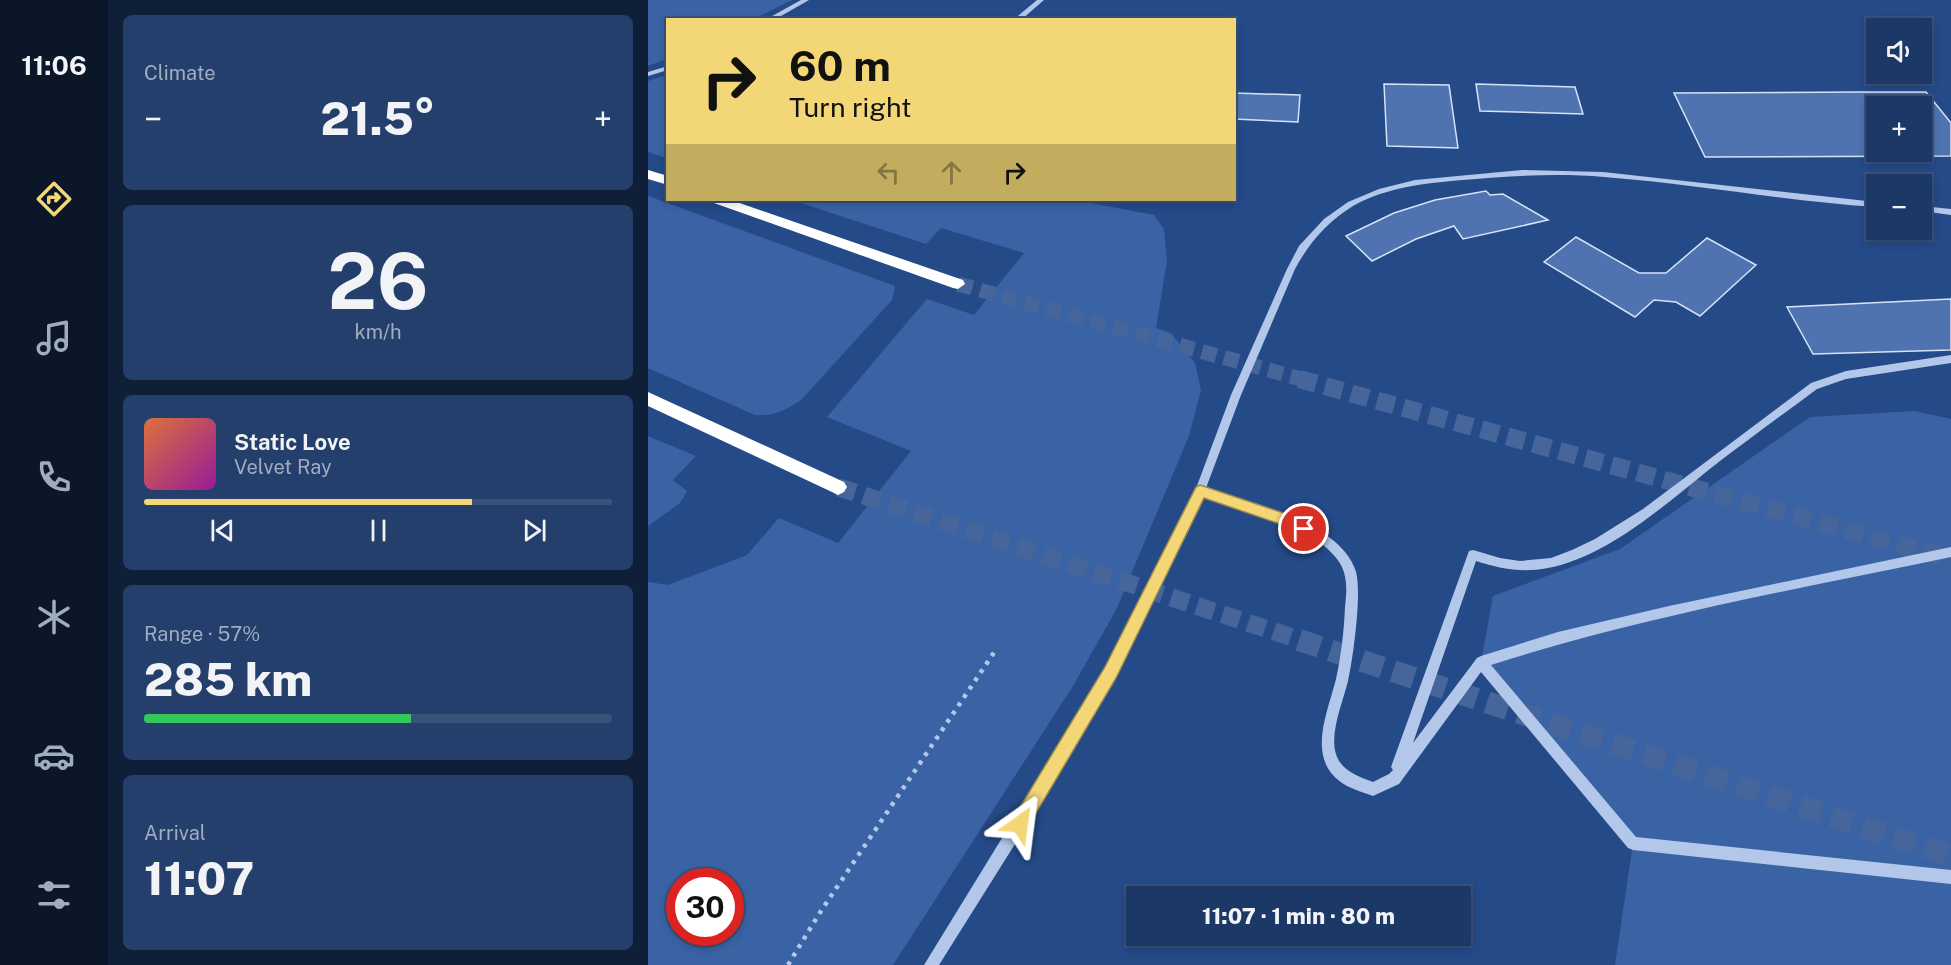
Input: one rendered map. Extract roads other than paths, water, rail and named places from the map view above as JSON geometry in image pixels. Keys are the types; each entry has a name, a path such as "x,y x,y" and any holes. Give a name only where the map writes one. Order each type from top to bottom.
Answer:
{"highway":[{"path":"648,174 666,180"},
{"path":"722,201 958,284"},
{"path":"648,399 838,487"}],"street":[{"path":"772,18 806,0"},
{"path":"1018,18 1041,0"},
{"path":"648,74 666,69"},
{"path":"931,965 1020,824 1110,673 1200,491 1236,395 1276,299 1302,248 1327,221 1351,204 1382,190 1415,182 1522,172 1604,174 1866,205"},
{"path":"1932,210 1951,212"},
{"path":"1394,779 1473,555 1508,566 1529,566 1560,559 1597,543 1643,517 1814,386 1846,375 1951,359"},
{"path":"1200,491 1290,521 1318,537 1340,554 1351,575 1351,608 1342,677 1329,722 1327,746 1335,768 1352,783 1373,789 1394,779 1481,662 1558,638 1669,611 1951,552"},
{"path":"1481,662 1633,843 1951,877"}],"tunnel":[{"path":"958,284 1305,380"},
{"path":"1299,379 1951,559"},
{"path":"838,487 1303,641"},
{"path":"1299,640 1951,856"}]}
